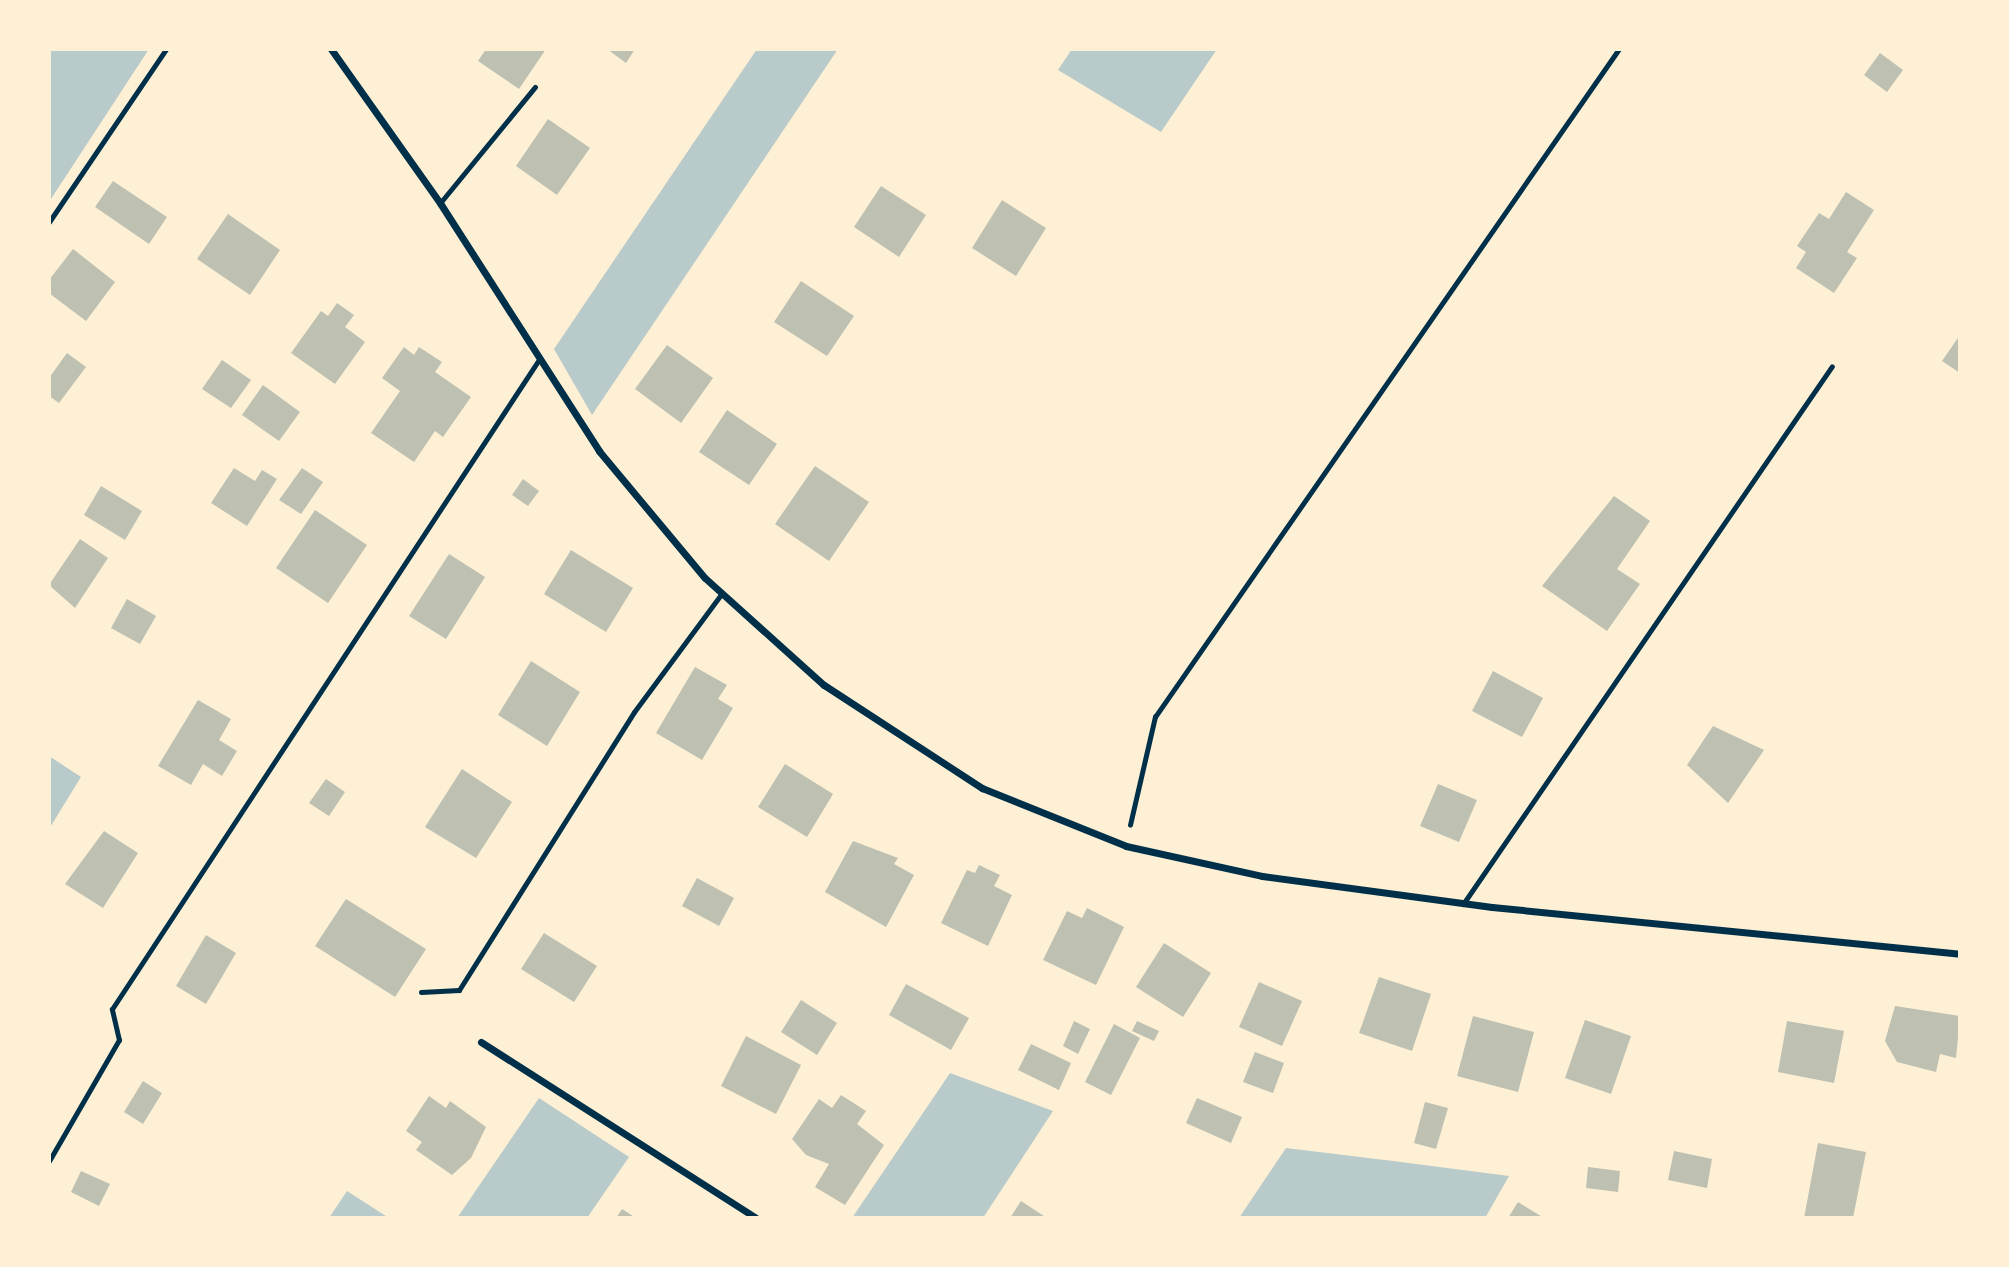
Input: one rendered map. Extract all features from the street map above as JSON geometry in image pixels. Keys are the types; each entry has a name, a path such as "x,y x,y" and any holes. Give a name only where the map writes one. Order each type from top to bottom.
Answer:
{"street":[{"path":"331,49 440,202 538,361 599,452 722,593 824,685 916,750 993,793 1126,846 1262,876 1463,904 1960,954"},
{"path":"481,1042 756,1218"}],"lane":[{"path":"49,222 166,49"},
{"path":"440,202 535,87"},
{"path":"49,1161 119,1040 112,1009 538,361"},
{"path":"1463,904 1832,366"},
{"path":"421,992 459,990 634,712 722,593"}],"path":[{"path":"1126,846 1155,717 1619,49"}],"shaded area":[{"path":"149,49 49,202 49,51"},
{"path":"757,49 838,49 592,415 554,349"},
{"path":"1072,49 1217,49 1161,132 1058,70"},
{"path":"49,756 81,777 49,829"},
{"path":"950,1073 1053,1111 983,1218 852,1218"},
{"path":"539,1098 629,1157 587,1218 457,1218"},
{"path":"1286,1148 1509,1176 1485,1218 1239,1218"},
{"path":"347,1191 389,1218 329,1218"}],"building":[{"path":"486,49 546,49 519,89 478,61"},
{"path":"607,49 635,49 626,63"},
{"path":"1880,53 1903,70 1887,92 1864,75"},
{"path":"548,119 590,148 557,195 516,166"},
{"path":"113,181 167,217 149,244 95,207"},
{"path":"881,186 926,215 899,257 854,227"},
{"path":"1846,192 1874,210 1847,252 1857,258 1834,293 1796,268 1806,252 1797,246 1819,213 1829,219"},
{"path":"1002,200 1046,228 1016,276 972,248"},
{"path":"228,214 280,250 250,295 197,259"},
{"path":"73,249 115,282 86,321 49,293 49,280"},
{"path":"801,281 854,316 827,356 774,322"},
{"path":"337,303 354,315 345,327 365,342 335,384 291,353 321,311 328,316"},
{"path":"1960,335 1960,373 1942,361"},
{"path":"667,345 713,378 681,423 635,389"},
{"path":"404,347 414,355 419,347 442,362 435,372 471,397 443,437 435,431 414,462 371,433 400,391 382,378"},
{"path":"67,353 86,367 59,403 49,396 49,378"},
{"path":"222,360 251,380 231,408 202,389"},
{"path":"263,385 300,412 279,441 242,415"},
{"path":"727,410 777,444 749,485 699,452"},
{"path":"815,466 869,502 829,561 775,524"},
{"path":"234,468 255,481 262,470 277,479 247,526 211,503"},
{"path":"302,468 323,482 301,514 279,500"},
{"path":"523,479 539,491 528,506 512,495"},
{"path":"101,486 142,511 125,540 84,515"},
{"path":"1614,496 1650,521 1617,569 1640,584 1607,631 1542,586"},
{"path":"315,510 367,545 328,603 276,568"},
{"path":"80,539 108,558 75,608 49,585"},
{"path":"571,550 633,588 606,632 544,594"},
{"path":"449,554 485,577 446,639 409,616"},
{"path":"127,599 156,616 140,644 111,628"},
{"path":"531,661 580,692 547,746 498,715"},
{"path":"695,667 727,685 718,699 733,708 702,760 656,733"},
{"path":"1493,671 1543,698 1522,737 1472,711"},
{"path":"198,700 231,719 219,740 237,751 222,776 203,764 191,785 158,766"},
{"path":"1713,726 1764,750 1728,803 1687,765"},
{"path":"785,764 833,794 807,837 758,807"},
{"path":"462,769 512,802 476,858 425,827"},
{"path":"326,779 345,792 329,816 309,803"},
{"path":"1438,784 1477,800 1459,842 1420,826"},
{"path":"104,831 138,853 103,908 65,884"},
{"path":"853,841 898,858 894,864 914,875 886,927 825,892"},
{"path":"979,865 1000,875 994,886 1012,895 988,946 941,923 967,870 975,873"},
{"path":"697,878 734,898 719,926 682,906"},
{"path":"346,899 426,949 395,997 315,946"},
{"path":"1087,908 1124,927 1096,985 1043,960 1067,911 1082,918"},
{"path":"544,933 597,966 574,1002 521,969"},
{"path":"206,935 236,953 206,1004 176,986"},
{"path":"1164,943 1211,973 1183,1017 1136,987"},
{"path":"1379,977 1431,994 1412,1051 1359,1033"},
{"path":"1259,982 1302,1001 1282,1046 1239,1027"},
{"path":"906,984 969,1018 951,1050 889,1015"},
{"path":"801,1000 837,1023 817,1055 781,1032"},
{"path":"1895,1006 1960,1016 1956,1058 1940,1054 1936,1072 1897,1062 1885,1041"},
{"path":"1473,1016 1534,1032 1518,1092 1457,1076"},
{"path":"1585,1020 1631,1036 1611,1094 1565,1078"},
{"path":"1074,1021 1090,1029 1078,1054 1063,1046"},
{"path":"1137,1021 1159,1031 1154,1041 1132,1031"},
{"path":"1787,1021 1844,1031 1834,1083 1778,1072"},
{"path":"1114,1024 1140,1038 1111,1095 1085,1082"},
{"path":"746,1036 801,1065 776,1114 721,1086"},
{"path":"1031,1044 1071,1063 1059,1090 1018,1070"},
{"path":"1255,1052 1284,1063 1273,1093 1243,1082"},
{"path":"143,1081 162,1093 143,1124 124,1112"},
{"path":"841,1095 866,1111 857,1124 884,1145 845,1205 815,1187 829,1164 806,1155 792,1139 819,1099 832,1108"},
{"path":"429,1096 446,1108 450,1101 486,1127 471,1158 452,1175 416,1150 422,1142 406,1131"},
{"path":"1197,1098 1242,1117 1231,1143 1186,1123"},
{"path":"1425,1102 1448,1108 1436,1149 1414,1143"},
{"path":"1818,1143 1866,1152 1853,1218 1804,1218"},
{"path":"1674,1151 1712,1159 1707,1188 1668,1180"},
{"path":"1588,1167 1620,1171 1618,1192 1586,1188"},
{"path":"81,1171 110,1184 99,1206 71,1192"},
{"path":"1021,1201 1047,1218 1010,1218"},
{"path":"1518,1202 1544,1218 1508,1218"},
{"path":"622,1209 636,1218 616,1218"}]}
